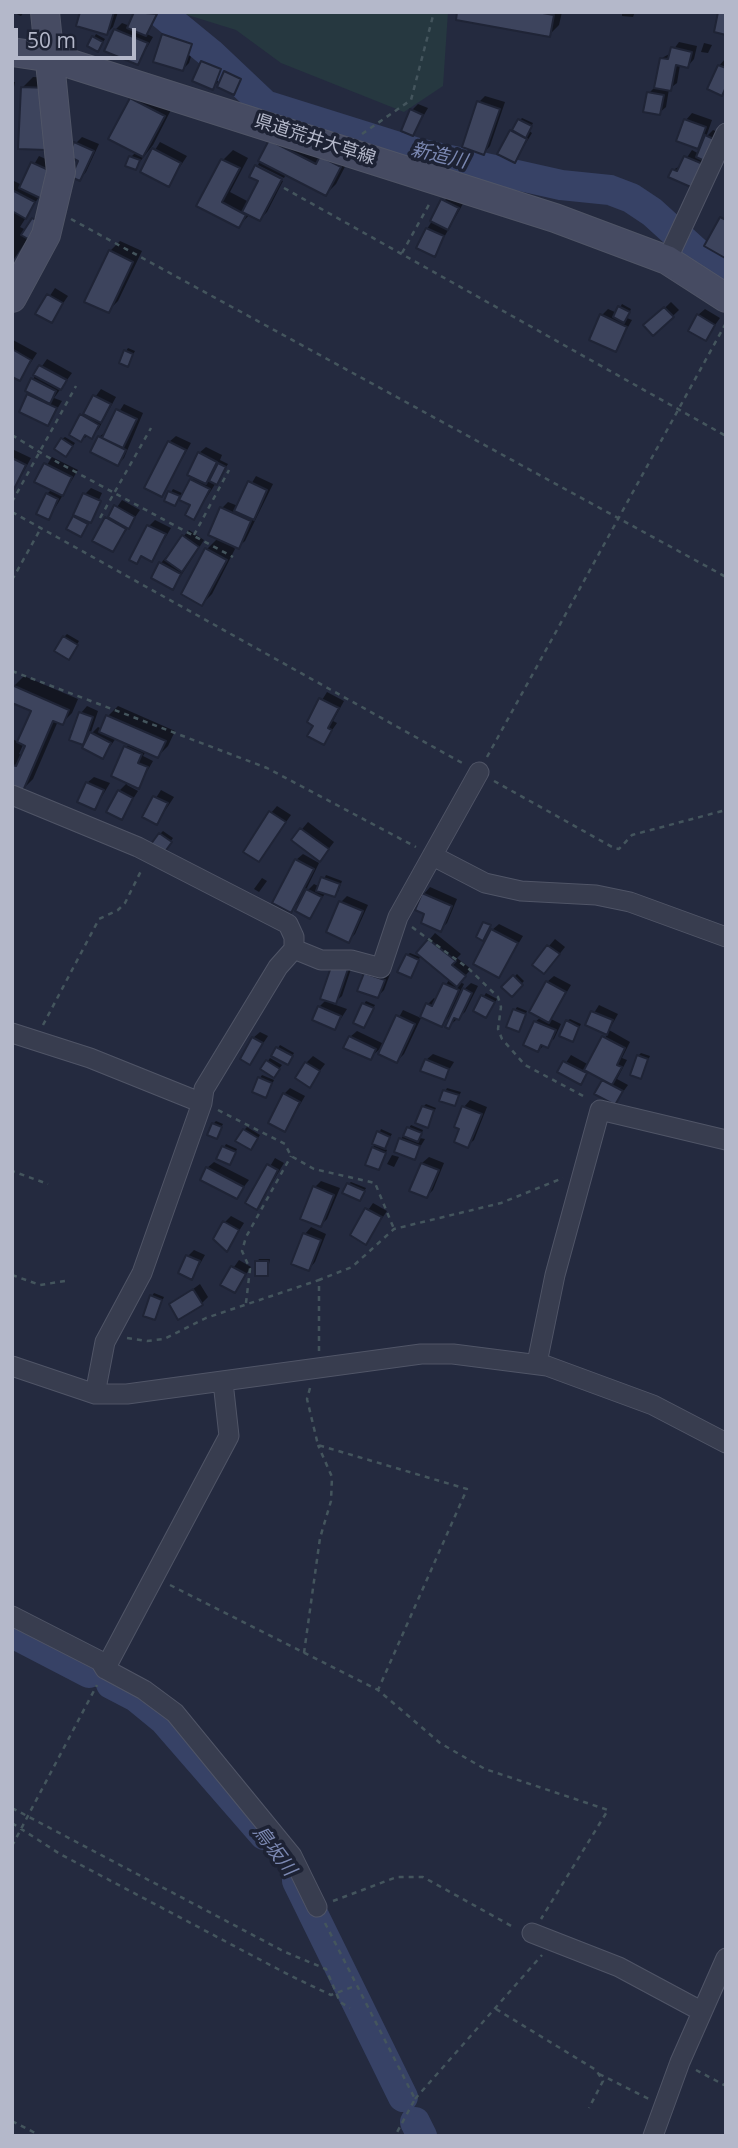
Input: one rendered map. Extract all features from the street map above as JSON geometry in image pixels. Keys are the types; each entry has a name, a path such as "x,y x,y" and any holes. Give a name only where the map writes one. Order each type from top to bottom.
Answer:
{"main road":[{"path":"12,298 46,235 61,172 45,12"},
{"name":"県道荒井大草線","path":"12,52 51,58 349,150 555,218 667,259 726,298"}],"street":[{"path":"667,259 726,133"},
{"path":"294,949 321,960 352,960 381,968 398,917 479,772"},
{"path":"12,796 80,821 150,853 288,924 294,937 294,949 278,967 204,1089 202,1103 142,1273 105,1342 95,1394"},
{"path":"433,856 485,883 521,891 596,895 630,902 726,937"},
{"path":"12,1033 90,1058 202,1103"},
{"path":"537,1363 555,1275 600,1110 726,1140"},
{"path":"12,1366 95,1394 127,1394 421,1354 453,1354 537,1363 653,1405 726,1443"},
{"path":"105,1669 229,1436 223,1382"},
{"path":"12,1616 100,1661 105,1669 144,1690 175,1713 292,1856 317,1907"},
{"path":"541,1936 619,1967 701,2011"},
{"path":"653,2136 701,2011 726,1958"}],"path":[{"path":"349,150 368,128 411,100 434,12"},
{"path":"402,253 438,181"},
{"path":"284,188 520,318 548,337 726,436"},
{"path":"54,210 726,577"},
{"path":"479,772 726,323"},
{"path":"12,502 76,386"},
{"path":"100,518 151,428"},
{"path":"12,435 233,557"},
{"path":"194,536 229,470"},
{"path":"12,512 614,848 619,849 632,835 726,810"},
{"path":"12,580 41,528"},
{"path":"12,671 267,768 433,856"},
{"path":"35,1041 99,919 118,910 125,902 150,853"},
{"path":"398,917 469,969 498,997 501,1007 498,1029 502,1039 525,1065 595,1102 600,1110"},
{"path":"202,1103 285,1144 291,1157 314,1170 375,1183 394,1229"},
{"path":"246,1305 250,1269 242,1251 246,1237 291,1157"},
{"path":"111,1330 131,1339 164,1339 206,1318 352,1267 394,1229 501,1203 565,1177 585,1161"},
{"path":"12,1183 12,1171 48,1184"},
{"path":"12,1275 40,1284 65,1281"},
{"path":"304,1655 320,1538 331,1501 332,1477 318,1445 307,1399 319,1353 319,1280"},
{"path":"318,1445 467,1489 378,1690"},
{"path":"155,1577 304,1655 378,1690 440,1743 485,1769 608,1810 541,1936 541,1958 415,2099 395,2136"},
{"path":"12,1846 105,1669"},
{"path":"12,1808 285,1952 326,1969 335,1993 341,2002 350,2008"},
{"path":"12,1822 60,1854 291,1976 331,1994 356,1986"},
{"path":"415,2099 317,1907 397,1877 423,1877 509,1926 541,1936"},
{"path":"495,2009 596,2070 603,2081 589,2108"},
{"path":"12,2120 41,2136"}],"shaded area":[{"path":"178,12 448,12 443,86 404,112 281,63 236,30"}],"building":[{"path":"80,12 114,12 107,35 76,26"},
{"path":"134,12 157,14 146,36 127,28"},
{"path":"457,12 537,12 554,15 550,37 456,20"},
{"path":"718,12 726,12 726,35 714,32"},
{"path":"114,29 148,43 138,65 104,51"},
{"path":"162,34 192,44 183,71 153,62"},
{"path":"92,36 103,42 98,52 87,46"},
{"path":"671,47 692,52 688,68 676,65 671,91 654,88 660,58 668,59"},
{"path":"201,61 221,69 213,90 192,81"},
{"path":"718,65 726,68 726,87 722,96 707,89"},
{"path":"224,71 241,79 234,95 217,87"},
{"path":"21,87 49,88 46,150 18,149"},
{"path":"647,92 664,95 660,115 643,112"},
{"path":"130,98 165,116 143,157 108,139"},
{"path":"477,101 500,109 484,155 462,147"},
{"path":"410,109 423,115 413,136 401,131"},
{"path":"518,119 532,126 526,138 512,130"},
{"path":"684,119 706,127 698,149 676,141"},
{"path":"510,130 527,139 515,163 497,154"},
{"path":"705,135 718,141 709,163 696,157"},
{"path":"269,140 316,164 320,156 341,167 326,196 258,161"},
{"path":"74,142 94,151 80,181 71,177 78,161 68,156"},
{"path":"152,148 181,163 169,187 140,172"},
{"path":"129,156 140,160 136,170 125,166"},
{"path":"684,156 703,164 693,188 668,177 672,169 677,171"},
{"path":"221,159 240,168 222,202 246,215 239,228 196,206"},
{"path":"31,162 53,172 42,199 19,188"},
{"path":"255,165 282,179 260,221 242,212 258,181 249,177"},
{"path":"12,190 35,202 26,219 12,211"},
{"path":"441,199 459,208 448,230 430,221"},
{"path":"720,217 726,220 725,258 704,246"},
{"path":"32,218 39,222 28,239 21,235"},
{"path":"426,228 444,236 435,257 416,248"},
{"path":"109,250 133,262 109,313 84,302"},
{"path":"47,294 63,303 52,323 35,314"},
{"path":"618,306 630,312 624,323 613,317"},
{"path":"664,307 674,317 653,336 643,325"},
{"path":"600,314 627,327 616,352 589,340"},
{"path":"697,314 715,325 706,341 688,331"},
{"path":"12,349 31,360 20,381 12,377"},
{"path":"124,350 133,354 128,367 119,363"},
{"path":"39,365 67,380 61,390 33,375"},
{"path":"31,378 56,391 50,404 25,391"},
{"path":"27,394 57,408 48,426 19,412"},
{"path":"93,395 111,404 101,423 83,414"},
{"path":"116,409 137,419 123,448 102,438"},
{"path":"80,414 99,425 92,439 85,435 81,442 69,435"},
{"path":"98,436 126,450 118,466 90,452"},
{"path":"61,438 73,446 66,457 54,449"},
{"path":"168,441 186,450 162,497 144,488"},
{"path":"198,452 217,462 206,484 187,475"},
{"path":"12,458 26,465 12,493"},
{"path":"44,463 72,477 63,496 34,482"},
{"path":"218,463 226,467 217,485 209,481"},
{"path":"190,479 210,489 194,520 185,515 190,505 179,500"},
{"path":"248,481 267,490 254,520 234,511"},
{"path":"168,491 180,496 175,506 164,501"},
{"path":"46,493 58,499 49,520 36,514"},
{"path":"83,493 101,501 91,523 73,515"},
{"path":"114,505 135,517 129,529 108,517"},
{"path":"220,507 251,521 239,549 208,535"},
{"path":"73,516 88,524 81,537 66,529"},
{"path":"105,517 126,529 113,552 92,541"},
{"path":"147,525 166,534 152,562 141,556 137,564 129,560"},
{"path":"182,535 199,547 182,572 165,560"},
{"path":"205,548 227,560 202,606 181,594"},
{"path":"159,562 181,574 173,590 151,578"},
{"path":"63,636 78,645 69,660 54,651"},
{"path":"12,685 69,710 63,725 53,721 23,791 12,786 12,765 16,766 25,746 17,742 31,711 12,703"},
{"path":"319,698 339,708 328,728 332,730 324,745 307,736 313,726 307,722"},
{"path":"79,712 93,717 83,745 69,740"},
{"path":"106,715 166,741 158,758 99,732"},
{"path":"90,732 111,743 103,759 82,748"},
{"path":"124,746 142,754 138,763 148,767 139,789 111,776"},
{"path":"86,782 104,790 95,810 77,802"},
{"path":"118,790 133,798 122,820 106,812"},
{"path":"153,796 168,803 157,825 142,817"},
{"path":"269,811 286,822 259,862 243,852"},
{"path":"300,828 329,849 320,862 291,840"},
{"path":"159,833 172,842 164,853 151,844"},
{"path":"295,859 314,869 291,913 272,903"},
{"path":"321,877 340,884 335,897 316,891"},
{"path":"306,889 322,897 310,919 295,911"},
{"path":"422,893 452,906 441,932 421,923 424,914 415,910"},
{"path":"339,901 363,911 349,943 326,932"},
{"path":"483,922 491,925 483,941 476,937"},
{"path":"491,929 518,943 499,978 473,964"},
{"path":"428,939 456,961 452,965 466,976 457,987 416,953"},
{"path":"547,945 560,954 544,974 532,965"},
{"path":"406,954 419,960 411,978 397,972"},
{"path":"332,964 348,969 336,1004 320,999"},
{"path":"364,973 385,980 378,998 357,991"},
{"path":"513,975 523,985 512,997 501,987"},
{"path":"546,981 566,992 549,1023 529,1012"},
{"path":"443,983 459,990 442,1027 420,1017 426,1003 432,1006"},
{"path":"463,988 472,993 459,1020 454,1018 449,1029 445,1027"},
{"path":"481,995 495,1002 486,1018 473,1011"},
{"path":"362,1003 374,1008 364,1028 353,1023"},
{"path":"318,1006 341,1016 335,1030 312,1020"},
{"path":"513,1009 526,1014 519,1032 506,1027"},
{"path":"591,1011 613,1020 607,1035 585,1025"},
{"path":"396,1015 415,1024 397,1063 378,1054"},
{"path":"566,1020 579,1027 573,1042 559,1036"},
{"path":"534,1021 556,1030 548,1048 541,1045 538,1052 523,1045"},
{"path":"349,1036 376,1049 371,1060 343,1048"},
{"path":"602,1036 625,1048 617,1065 622,1067 612,1085 584,1070"},
{"path":"252,1037 263,1043 250,1065 240,1059"},
{"path":"276,1047 293,1056 288,1065 271,1056"},
{"path":"637,1055 648,1059 641,1079 630,1075"},
{"path":"425,1059 449,1069 445,1080 420,1071"},
{"path":"266,1060 280,1069 274,1078 260,1069"},
{"path":"563,1061 587,1073 581,1085 557,1072"},
{"path":"305,1062 320,1071 310,1088 295,1078"},
{"path":"258,1077 272,1083 266,1098 252,1092"},
{"path":"602,1080 623,1091 615,1105 594,1094"},
{"path":"443,1090 459,1095 455,1106 439,1101"},
{"path":"283,1093 300,1102 285,1132 268,1123"},
{"path":"422,1106 434,1110 428,1128 415,1123"},
{"path":"462,1106 482,1114 468,1148 454,1142 459,1129 454,1127"},
{"path":"212,1123 222,1127 217,1139 207,1135"},
{"path":"407,1127 422,1133 418,1142 403,1136"},
{"path":"243,1129 258,1138 251,1150 235,1141"},
{"path":"377,1131 390,1137 385,1149 372,1144"},
{"path":"399,1138 420,1146 415,1160 394,1152"},
{"path":"222,1146 236,1152 230,1165 216,1159"},
{"path":"372,1147 386,1153 379,1170 365,1165"},
{"path":"421,1163 439,1170 427,1198 409,1191"},
{"path":"267,1164 278,1170 257,1210 245,1203"},
{"path":"206,1167 244,1187 237,1199 200,1180"},
{"path":"347,1183 365,1191 360,1201 342,1193"},
{"path":"313,1186 334,1195 321,1227 300,1219"},
{"path":"365,1208 382,1217 366,1245 350,1235"},
{"path":"223,1221 239,1230 227,1252 213,1239"},
{"path":"303,1233 321,1240 309,1271 291,1264"},
{"path":"186,1255 200,1261 192,1280 178,1273"},
{"path":"255,1261 268,1261 268,1276 255,1276"},
{"path":"231,1266 246,1274 235,1293 220,1285"},
{"path":"193,1289 203,1305 178,1320 169,1304"},
{"path":"150,1295 162,1300 155,1320 143,1316"}],"waterway":[{"name":"新造川","path":"160,12 210,53 265,105 418,153 561,185 610,190 631,198 652,212 726,279"},
{"name":"鳥坂川","path":"12,1633 89,1673"},
{"name":"鳥坂川","path":"111,1684 136,1697 164,1720 264,1835"},
{"name":"鳥坂川","path":"297,1881 403,2097"},
{"name":"鳥坂川","path":"415,2122 422,2136"}]}
